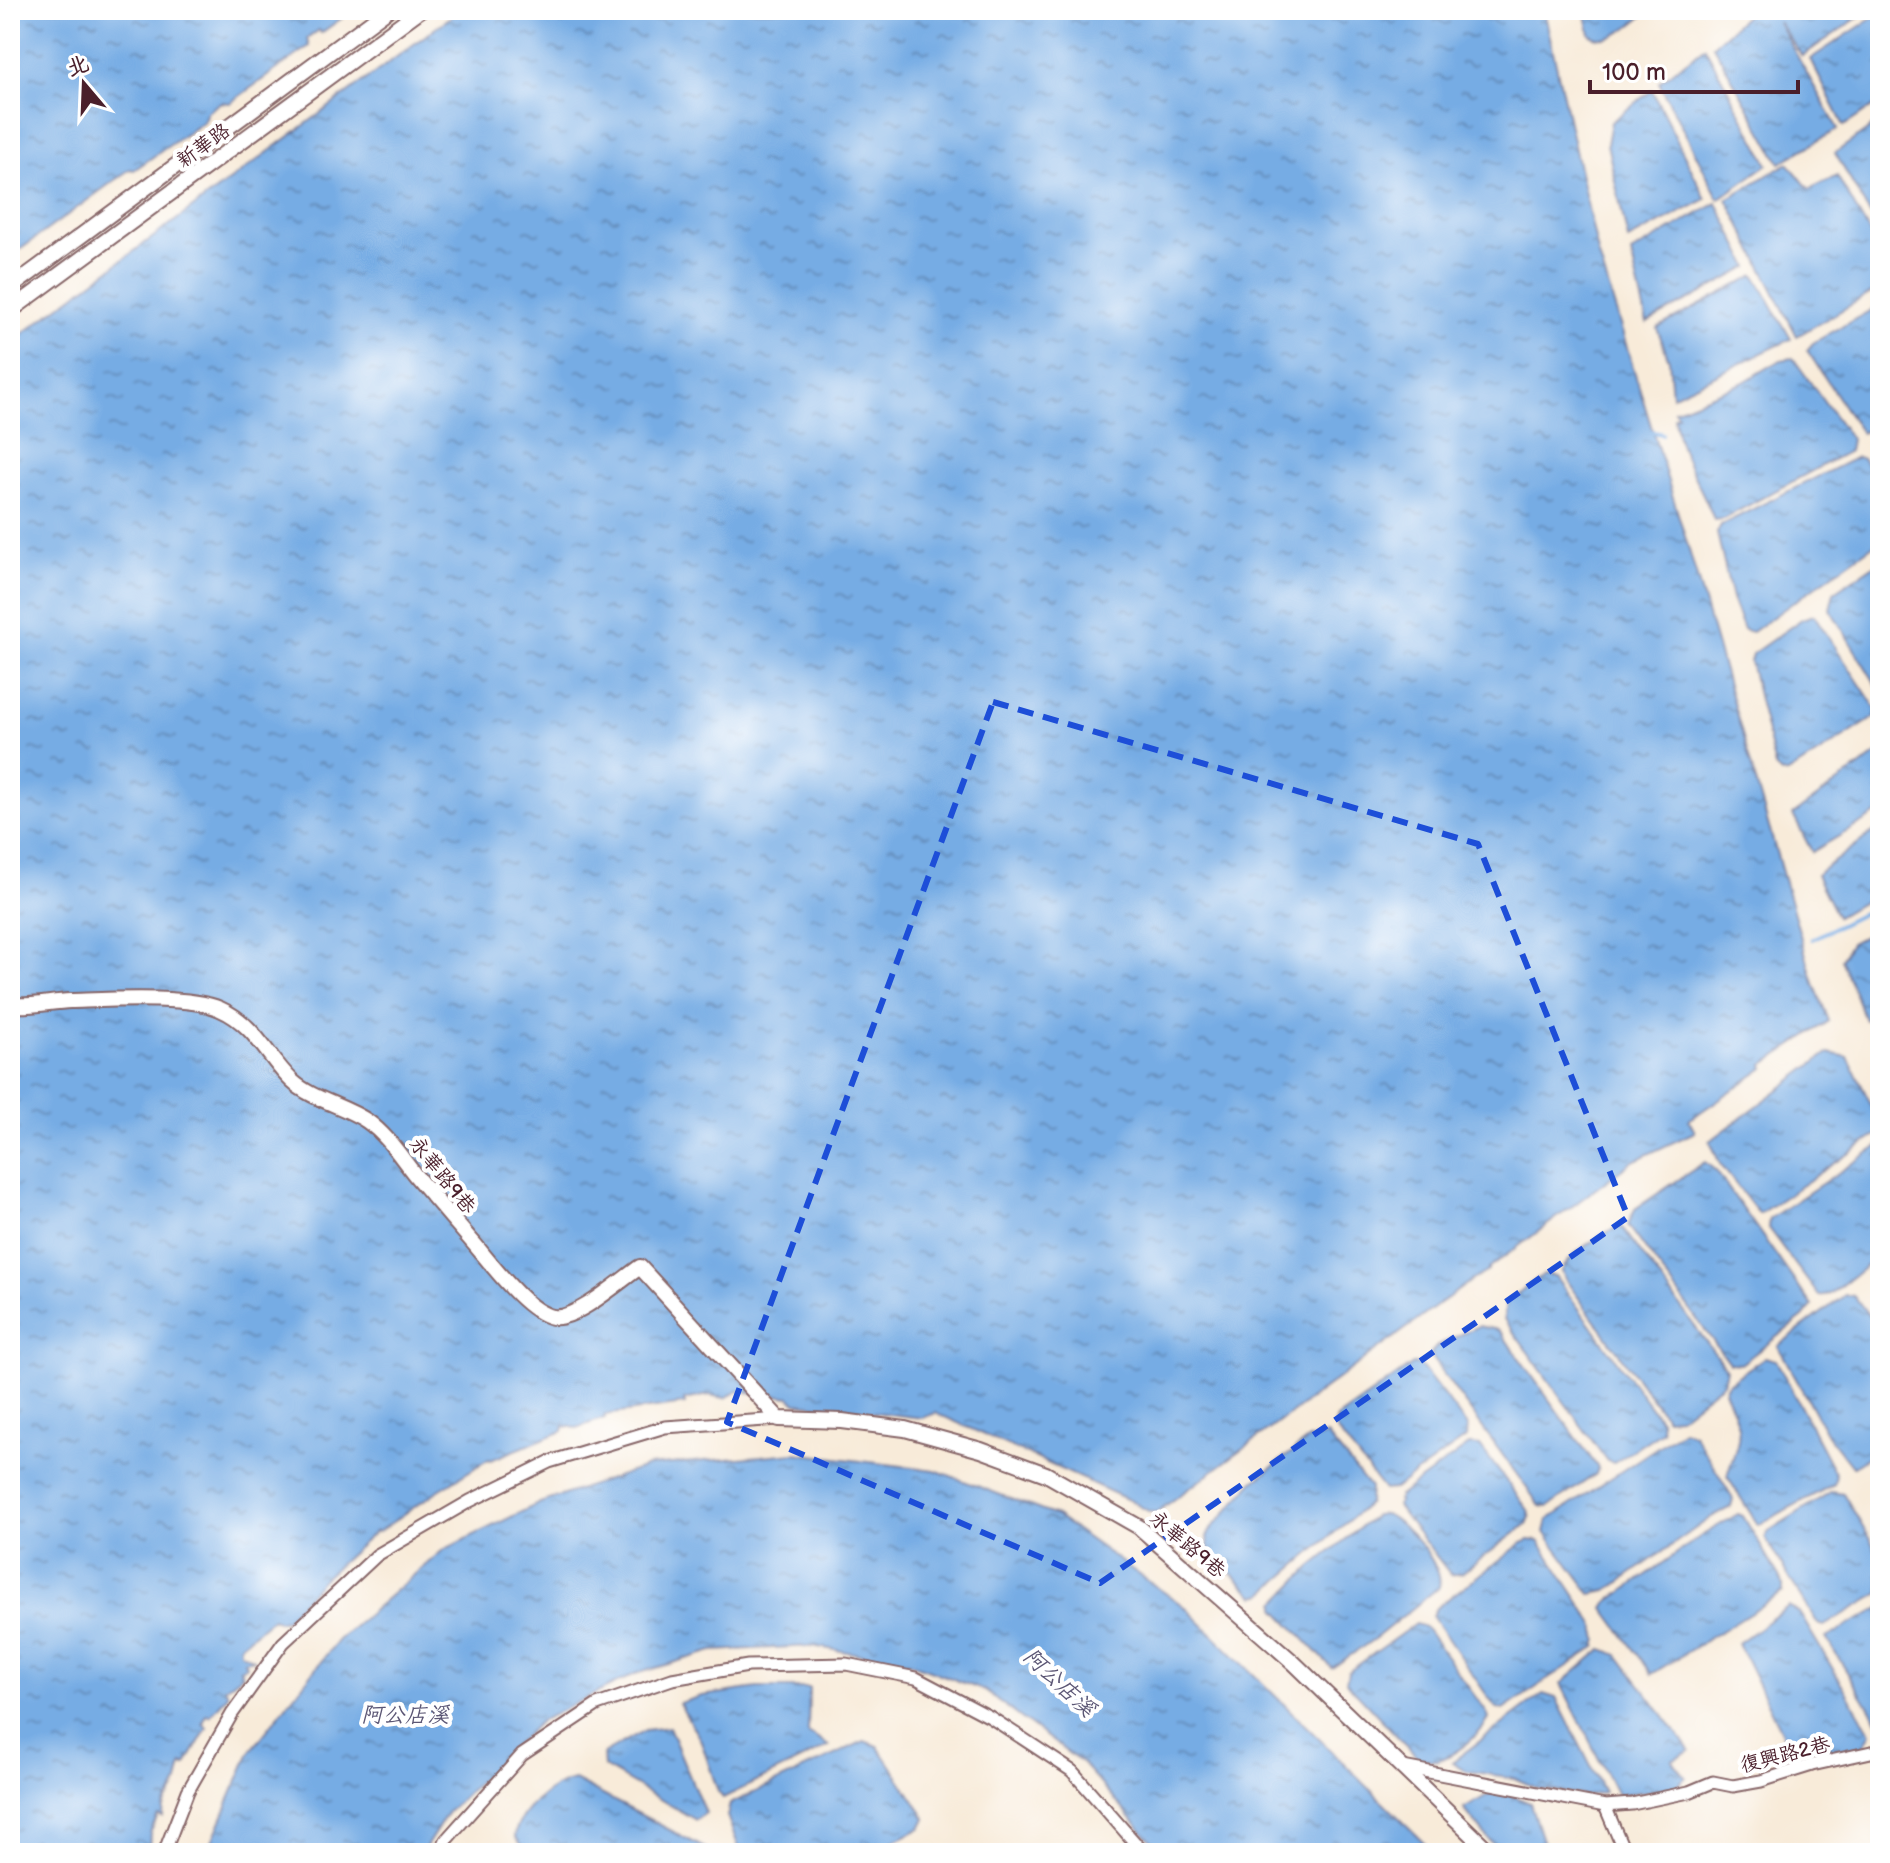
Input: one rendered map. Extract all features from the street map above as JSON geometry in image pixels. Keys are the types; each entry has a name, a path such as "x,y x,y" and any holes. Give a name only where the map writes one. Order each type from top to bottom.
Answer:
{"street":[{"name":"新華路","path":"10,288 387,10"},
{"name":"新華路","path":"10,311 420,10"},
{"name":"永華路9巷","path":"10,1005 27,1007 68,1001 171,1000 220,1009 250,1028 291,1080 303,1090 368,1122 391,1143 441,1206 517,1293 538,1312 555,1318 574,1313 640,1267 779,1419"},
{"name":"永華路9巷","path":"164,1853 188,1791 232,1714 283,1643 377,1555 470,1501 549,1462 665,1427 779,1419 842,1421 905,1429 981,1450 1046,1474 1139,1527 1294,1663 1491,1853"},
{"path":"440,1853 446,1840 522,1755 597,1705 672,1679 717,1671 748,1666 846,1664 916,1678 990,1717 1072,1771 1144,1853"},
{"name":"復興路2巷","path":"1403,1767 1605,1806 1632,1804 1678,1794 1713,1782 1733,1786 1761,1781 1812,1765 1880,1750"},
{"path":"1605,1806 1625,1853"}],"highlighted area":[{"path":"993,702 1478,844 1628,1217 1100,1583 727,1422"}],"water":[{"path":"10,10 353,10 321,33 319,30 307,39 309,46 230,103 221,102 207,112 203,122 134,170 130,169 10,257"},
{"path":"460,10 1544,10 1598,253 1687,543 1814,983 1829,1021 1689,1120 1695,1132 1633,1161 1488,1271 1157,1512 1150,1512 936,1413 922,1418 796,1403 790,1397 738,1391 725,1398 709,1395 684,1400 685,1404 604,1415 605,1418 577,1428 564,1426 563,1431 489,1459 376,1531 322,1580 286,1619 279,1621 273,1618 240,1645 240,1652 253,1659 244,1661 246,1666 240,1669 243,1674 225,1688 228,1695 210,1716 207,1714 203,1723 207,1728 185,1766 183,1764 175,1790 164,1806 163,1817 158,1816 150,1833 149,1853 10,1853 10,343"},
{"path":"1585,10 1651,10 1622,32 1597,38 1590,34"},
{"path":"1752,10 1869,10 1802,56 1778,22 1838,129 1780,163 1713,45"},
{"path":"1880,13 1880,102 1844,126 1810,59"},
{"path":"1705,47 1768,164 1719,199 1659,82"},
{"path":"1652,90 1706,199 1628,240 1607,144 1611,122"},
{"path":"1880,121 1880,232 1835,153"},
{"path":"1788,163 1809,189 1837,176 1880,251 1880,288 1797,336 1727,199"},
{"path":"1717,203 1749,267 1647,323 1631,253"},
{"path":"1755,275 1791,339 1672,396 1669,360 1657,328"},
{"path":"1880,305 1880,424 1861,433 1807,350 1813,343"},
{"path":"1793,358 1851,439 1849,451 1723,519 1714,520 1680,443 1674,416 1678,415 1674,410 1742,383 1781,360"},
{"path":"1857,457 1863,459 1880,489 1880,540 1752,632 1744,630 1732,599 1717,533 1721,525"},
{"path":"1880,561 1880,691 1830,609 1834,592"},
{"path":"1814,615 1877,710 1875,717 1788,773 1781,774 1775,767 1750,662 1752,654 1802,619"},
{"path":"1880,752 1880,812 1812,852 1793,815"},
{"path":"1880,827 1880,892 1837,917 1816,875"},
{"path":"1880,928 1880,1014 1865,1020 1841,959 1851,943"},
{"path":"1828,1053 1848,1057 1879,1121 1880,1133 1759,1214 1720,1164 1710,1141"},
{"path":"1880,1145 1880,1255 1830,1294 1819,1296 1768,1228 1769,1219"},
{"path":"1705,1162 1716,1171 1812,1306 1803,1317 1741,1364 1729,1363 1628,1225 1635,1209"},
{"path":"1622,1227 1726,1369 1723,1383 1679,1417 1666,1418 1562,1271 1588,1244"},
{"path":"1544,1274 1555,1276 1660,1420 1662,1431 1614,1463 1607,1461 1504,1319 1506,1302"},
{"path":"1845,1295 1854,1296 1880,1330 1880,1449 1852,1467 1827,1435 1778,1346"},
{"path":"1478,1326 1499,1330 1598,1468 1596,1474 1548,1507 1540,1506 1434,1361 1431,1353 1437,1346"},
{"path":"1765,1357 1776,1360 1836,1475 1834,1484 1758,1525 1727,1476 1739,1433 1724,1390 1728,1383"},
{"path":"1413,1364 1420,1365 1467,1426 1466,1438 1394,1489 1384,1490 1334,1427 1337,1418"},
{"path":"1683,1430 1694,1434 1731,1495 1731,1507 1713,1516 1607,1591 1591,1594 1545,1532 1548,1520"},
{"path":"1327,1435 1370,1488 1369,1503 1263,1594 1255,1596 1209,1551 1207,1537 1254,1481 1309,1439"},
{"path":"1469,1445 1480,1446 1530,1517 1527,1524 1462,1573 1451,1575 1397,1506 1399,1496"},
{"name":"阿公店溪","path":"795,1453 935,1470 1056,1516 1185,1607 1435,1853 1162,1853 1083,1764 985,1691 911,1663 812,1646 713,1651 635,1674 540,1721 448,1812 422,1853 207,1853 250,1752 338,1640 443,1550 540,1503 648,1466"},
{"path":"1832,1491 1843,1493 1880,1557 1880,1593 1824,1626 1818,1624 1765,1538 1769,1531"},
{"path":"1385,1514 1402,1526 1430,1557 1439,1578 1439,1587 1377,1637 1332,1668 1276,1609 1276,1603 1311,1567 1376,1515"},
{"path":"1738,1514 1743,1516 1783,1584 1783,1592 1652,1674 1604,1608 1701,1536"},
{"path":"1529,1540 1539,1541 1594,1624 1598,1639 1596,1647 1503,1710 1495,1707 1432,1616 1436,1608"},
{"path":"1789,1606 1800,1614 1871,1733 1862,1749 1802,1761 1791,1752 1738,1643"},
{"path":"1880,1608 1880,1725 1826,1638"},
{"path":"1415,1624 1425,1627 1489,1719 1467,1744 1438,1760 1418,1758 1346,1682 1348,1672"},
{"path":"1602,1649 1618,1655 1690,1751 1672,1760 1686,1777 1674,1788 1617,1795 1561,1684"},
{"path":"757,1688 809,1688 808,1733 829,1746 723,1798 718,1792 701,1741 679,1703 702,1696"},
{"path":"1543,1694 1556,1698 1604,1792 1586,1796 1539,1789 1514,1778 1467,1771 1452,1762"},
{"path":"669,1727 705,1813 696,1820 604,1767 603,1754 645,1730"},
{"path":"864,1741 878,1746 926,1818 921,1828 871,1853 741,1853 727,1816 730,1804"},
{"path":"574,1780 714,1853 529,1853 515,1837 522,1818 545,1794"},
{"path":"1497,1789 1530,1803 1546,1853 1500,1853 1464,1809"}],"waterway":[{"path":"1649,431 1662,434"},
{"path":"1812,939 1880,905"}]}
